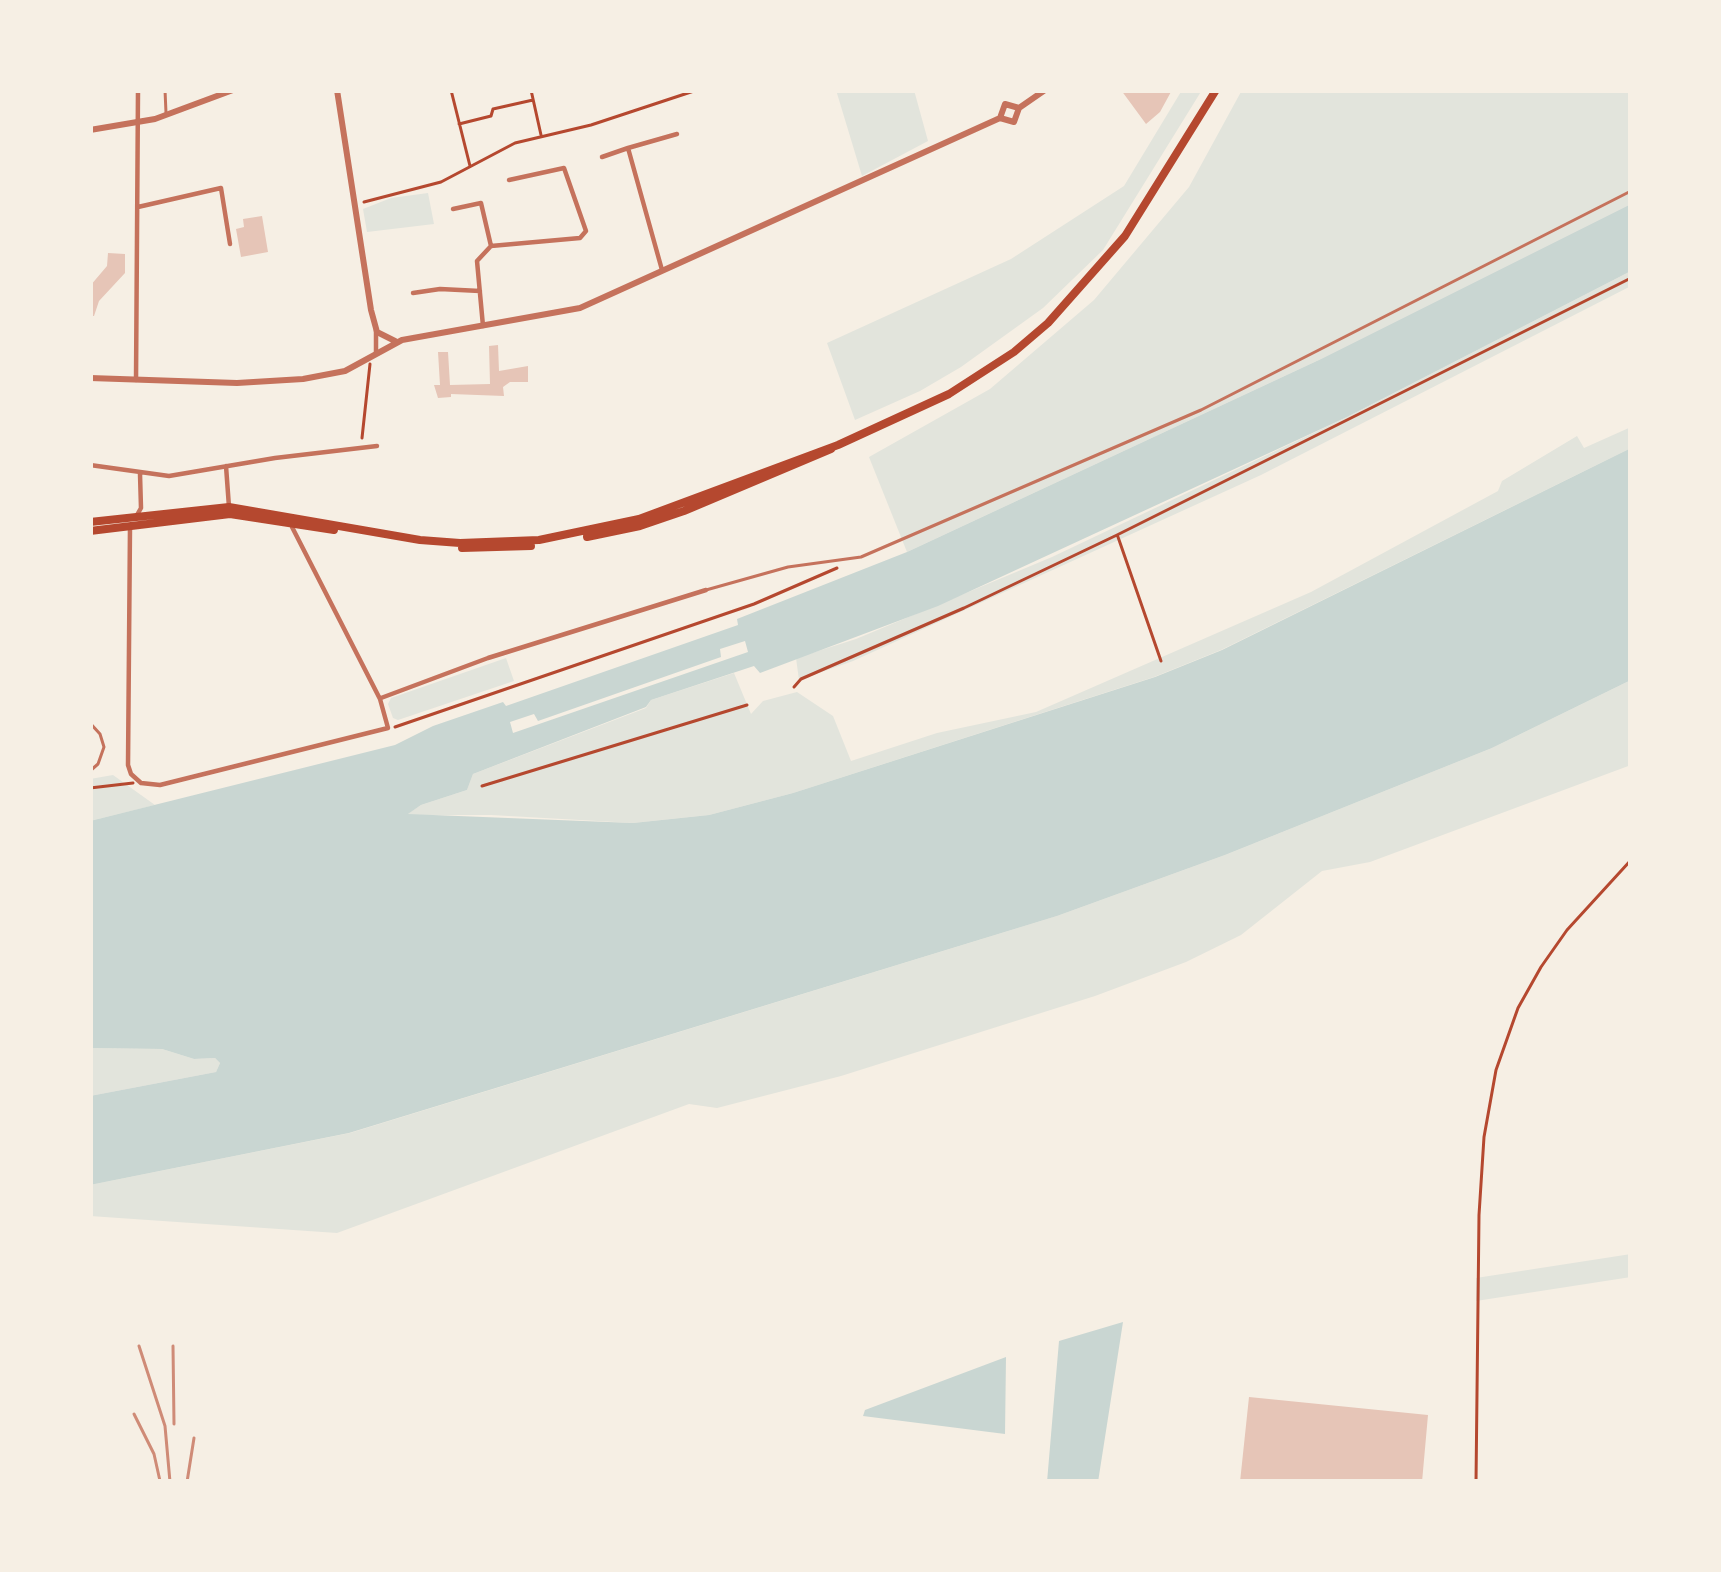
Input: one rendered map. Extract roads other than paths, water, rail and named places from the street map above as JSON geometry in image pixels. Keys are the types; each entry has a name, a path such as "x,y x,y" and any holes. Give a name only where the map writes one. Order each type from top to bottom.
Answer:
{"main road":[{"path":"90,526 230,507 420,540 539,540 639,519 838,445 930,405 986,372 1048,323 1125,236 1216,90"},
{"path":"133,521 230,514 420,546 499,549 652,522 793,468 838,445"}],"street":[{"path":"136,380 138,90"},
{"path":"90,130 166,115 233,90"},
{"path":"337,90 376,328 373,354"},
{"path":"376,328 387,340 398,340 580,308 1000,118 1014,122 1018,108 1045,90"},
{"path":"1000,118 1005,104 1018,108"},
{"path":"602,158 677,134"},
{"path":"628,148 662,270"},
{"path":"483,326 477,261 491,246 580,238 586,231 564,169 508,180"},
{"path":"138,207 221,188 230,244"},
{"path":"453,209 481,203 491,246"},
{"path":"413,293 480,291"},
{"path":"90,378 303,379 338,373 398,340"},
{"path":"90,465 169,476 377,446"},
{"path":"226,466 230,507"},
{"path":"140,474 141,508 133,521 128,765 141,783 160,784 220,772 388,728 380,699 290,521"},
{"path":"380,699 488,658 706,590"}],"lane":[{"path":"165,90 166,115"},
{"path":"706,590 788,567 861,557 1222,400 1631,190"},
{"path":"90,723 104,747 90,771"}],"railway":[{"path":"139,1346 165,1426 170,1482"},
{"path":"173,1346 174,1424"},
{"path":"134,1414 154,1454 160,1481"},
{"path":"187,1482 194,1438"}]}
